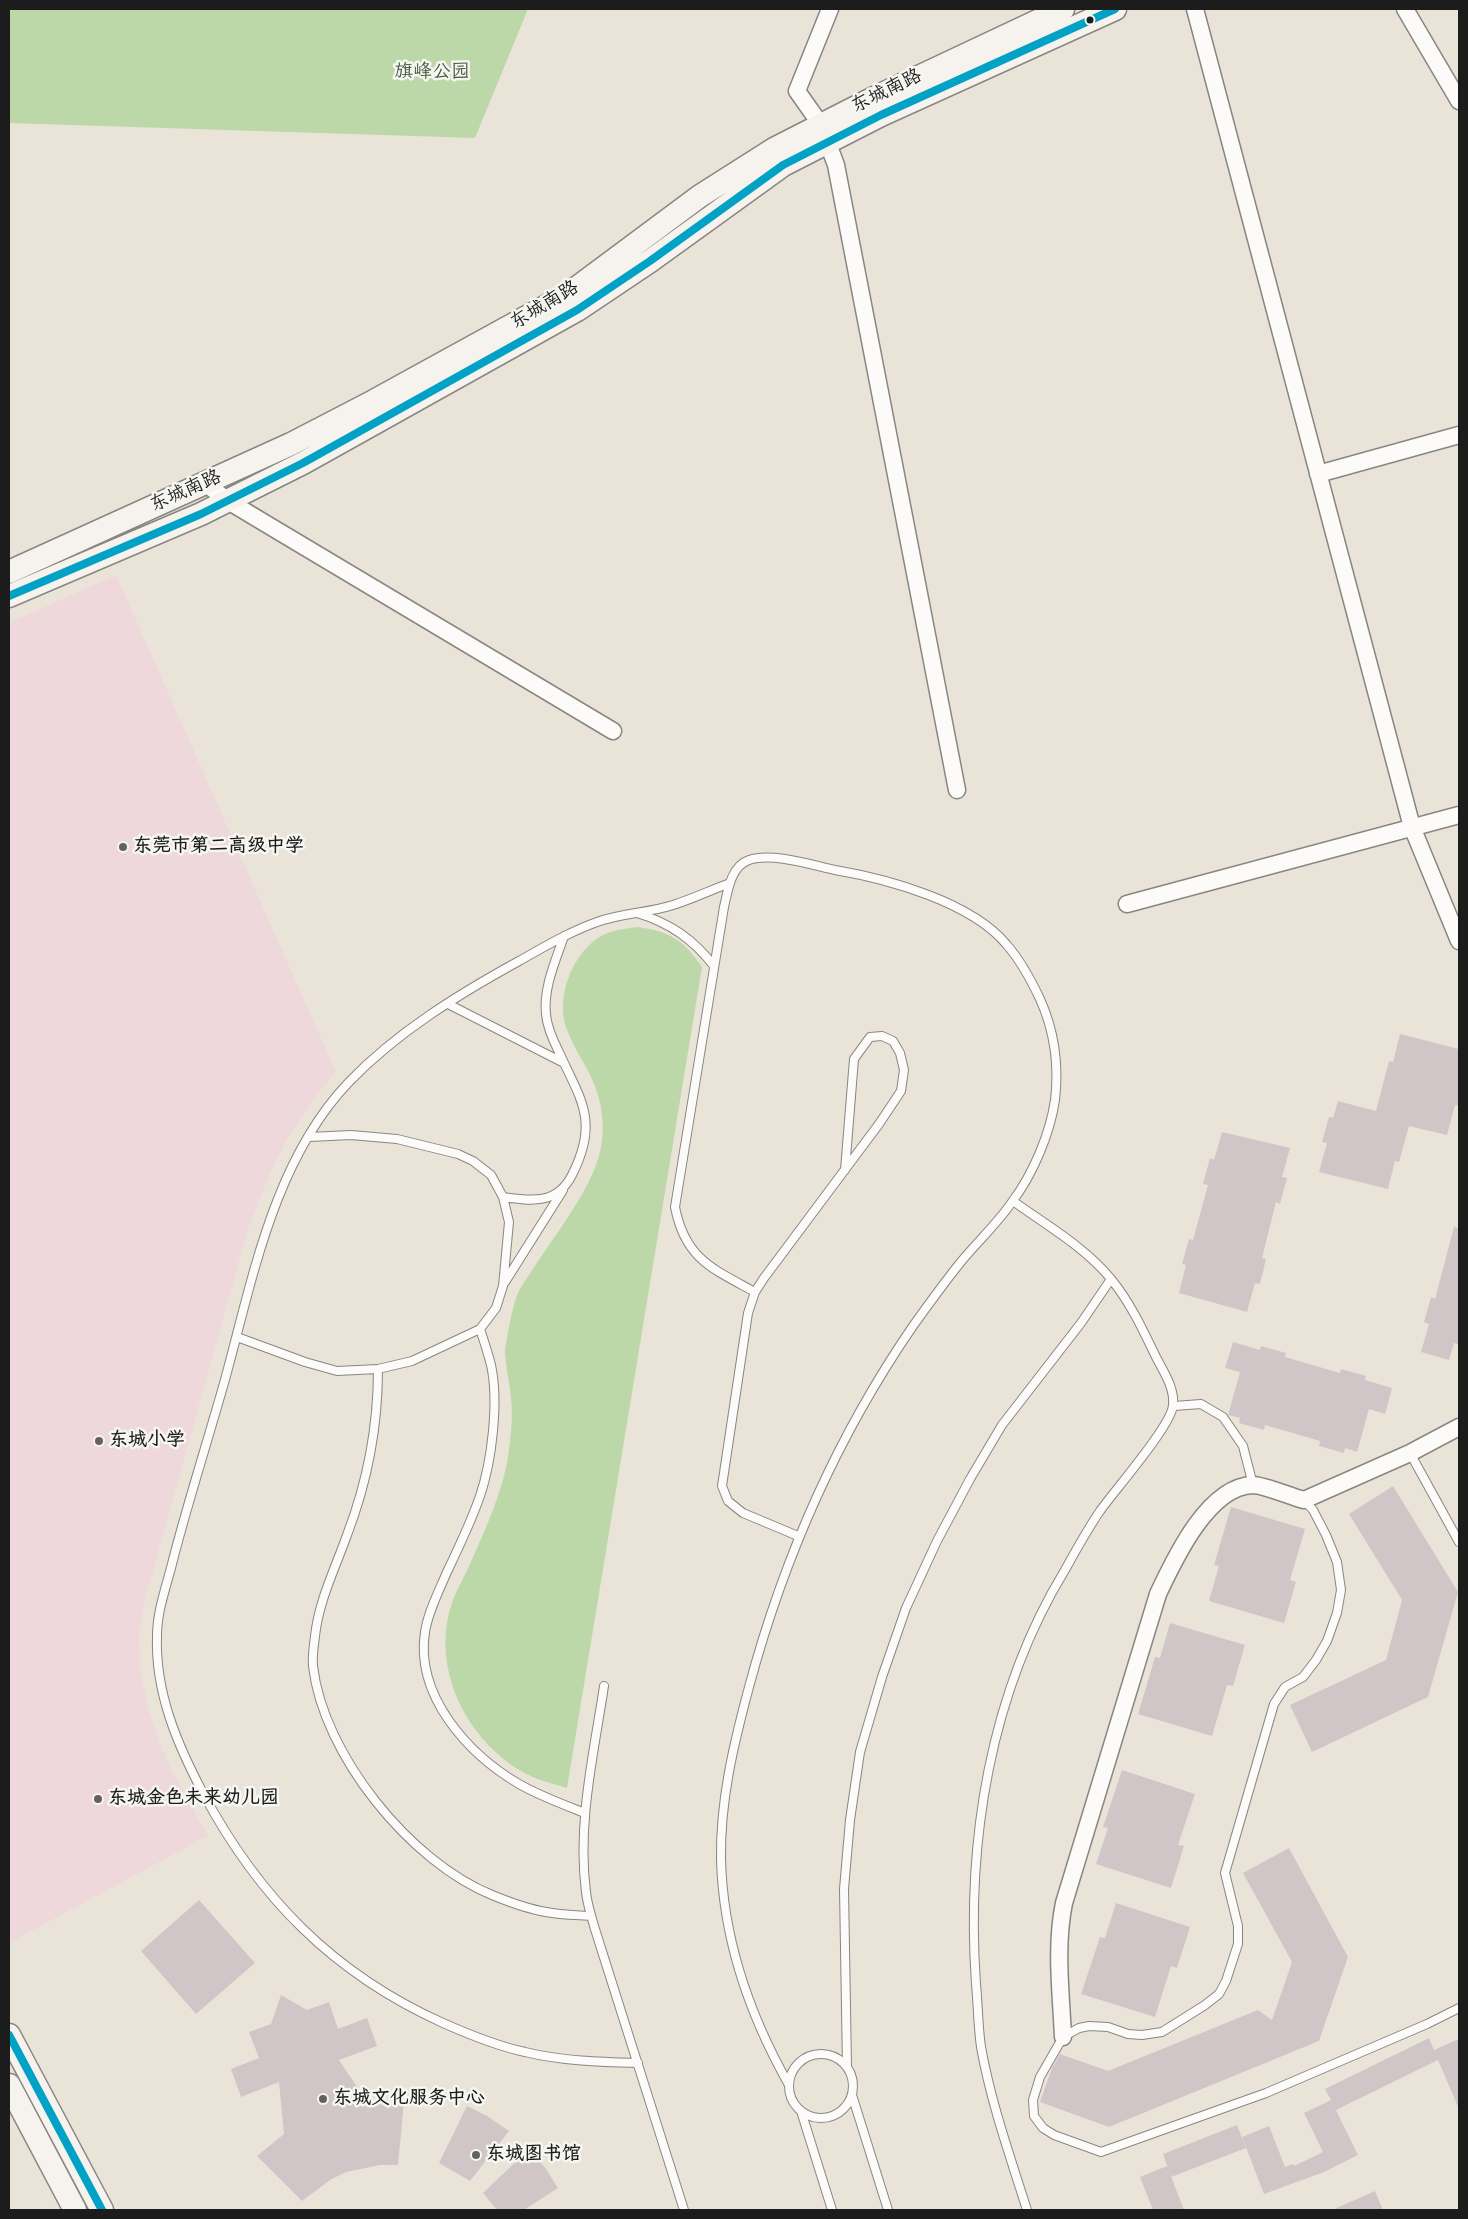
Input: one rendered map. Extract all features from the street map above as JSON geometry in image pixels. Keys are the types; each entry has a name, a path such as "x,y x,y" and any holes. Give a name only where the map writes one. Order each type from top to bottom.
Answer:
{"street":[{"path":"830,9 797,90 824,133 836,166 957,790"},
{"name":"东城南路","path":"9,596 201,514 303,463 577,310 650,261 824,133 1063,9"},
{"name":"东城南路","path":"9,572 292,444 568,295 700,196 774,149 824,133 993,63 1115,9"},
{"path":"1195,9 1412,827 1459,941"},
{"path":"1405,9 1459,101"},
{"path":"1318,474 1459,435"},
{"path":"205,483 228,501 613,731"},
{"path":"1127,904 1459,814"},
{"path":"1063,2037 1058,1950 1059,1928 1064,1903 1158,1594 1175,1558 1198,1522 1215,1503 1236,1489 1253,1485 1304,1500 1410,1453 1459,1427"},
{"path":"10,2040 102,2210"},
{"path":"9,2085 75,2210"}],"lane":[{"path":"755,1292 703,1262 687,1241 678,1224 675,1207 714,966 730,883 736,870 746,861 767,857 871,876 927,894 970,914 1006,942 1031,979 1049,1018 1056,1062 1055,1100 1046,1134 1032,1168 1013,1201 956,1269 913,1326 876,1384 832,1463 798,1536 766,1626 740,1723 725,1790 721,1859 728,1927 745,1993 772,2056 789,2085 794,2104 801,2112 832,2210"},
{"path":"638,2063 579,2061 524,2052 472,2036 421,2013 379,1990 324,1950 289,1914 248,1865 214,1813 183,1755 165,1703 158,1667 157,1633 162,1604 182,1528 212,1429 264,1234 286,1178 326,1110 348,1083 394,1043 478,984 564,936 604,920 672,906 730,883"},
{"path":"635,913 671,926 702,950 714,966"},
{"path":"503,1286 569,1181 580,1159 586,1137 585,1111 576,1085 550,1032 546,1013 549,985 564,936"},
{"path":"448,1004 564,1063"},
{"path":"798,1536 743,1513 728,1501 722,1486 748,1314 755,1292 764,1278 845,1170 879,1124 901,1091 904,1070 900,1054 893,1041 882,1036 870,1036 854,1059 845,1170"},
{"path":"237,1337 305,1362 337,1371 378,1369 412,1361 480,1329 496,1308 503,1286 509,1222 502,1197 491,1175 473,1161 458,1154 397,1139 351,1135 309,1138"},
{"path":"502,1197 538,1201 554,1195 569,1181"},
{"path":"1013,1201 1081,1250 1110,1279 1141,1326 1171,1388 1174,1406 1160,1433 1098,1514 1058,1581 1022,1655 1002,1714 986,1781 975,1855 973,1917 981,2044 992,2101 1027,2210"},
{"path":"847,2067 844,1889 850,1820 860,1752 882,1677 906,1608 937,1541 970,1480 1002,1425 1081,1324 1110,1279"},
{"path":"480,1329 491,1366 494,1394 491,1443 480,1494 435,1600 425,1631 423,1657 429,1682 441,1709 460,1734 485,1760 519,1784 551,1800 585,1813"},
{"path":"378,1369 378,1390 372,1440 362,1491 320,1606 312,1664 318,1692 332,1728 350,1763 376,1804 409,1840 452,1873 490,1895 546,1912 591,1916"},
{"path":"1174,1406 1201,1404 1223,1417 1243,1446 1253,1485"},
{"path":"1410,1453 1459,1542"},
{"path":"1304,1500 1313,1510 1337,1562 1341,1590 1340,1598 1327,1641 1316,1660 1303,1677 1285,1687 1274,1704 1226,1873 1238,1926 1238,1944 1226,1981 1218,1994 1205,2005 1162,2032 1142,2035 1128,2034 1108,2027 1089,2026 1079,2028 1063,2037 1040,2077 1033,2100 1034,2116 1043,2128 1054,2134 1101,2152 1266,2093 1427,2024 1459,2008"},
{"path":"604,1686 585,1813 583,1866 586,1894 591,1916 684,2210"},
{"path":"789,2085 796,2067 803,2060 812,2056 831,2056 847,2067 852,2076 852,2095 888,2210"},
{"path":"801,2112 815,2118 831,2117 844,2109 852,2095"}],"shaded area":[{"path":"116,575 336,1072 311,1102 289,1136 271,1171 248,1229 145,1600 139,1632 140,1669 148,1708 167,1761 208,1836 9,1943 9,623"}],"green space":[{"name":"旗峰公园","path":"9,9 528,9 475,138 9,123"},
{"path":"637,927 658,931 675,938 689,950 702,967 567,1788 540,1780 522,1772 497,1754 481,1737 457,1697 450,1675 446,1652 446,1629 451,1606 488,1522 499,1494 507,1465 512,1411 505,1354 515,1300 584,1191 596,1165 602,1143 603,1132 599,1098 591,1077 571,1040 563,1015 563,1003 568,978 581,955 598,938 617,930"}],"building":[{"path":"1400,1034 1459,1049 1459,1106 1455,1105 1447,1135 1409,1126 1399,1162 1395,1161 1388,1189 1319,1172 1327,1143 1322,1142 1329,1117 1333,1118 1338,1101 1376,1111 1389,1061 1393,1062"},
{"path":"1222,1132 1290,1148 1282,1177 1287,1178 1280,1204 1276,1202 1262,1258 1266,1259 1260,1284 1255,1283 1247,1312 1179,1293 1186,1265 1182,1264 1189,1239 1193,1240 1208,1185 1203,1184 1210,1158 1214,1160"},
{"path":"1454,1227 1459,1228 1459,1345 1454,1343 1449,1360 1421,1352 1429,1324 1424,1322 1431,1297 1435,1299"},
{"path":"1233,1342 1260,1350 1261,1346 1286,1353 1285,1357 1340,1373 1341,1369 1366,1376 1365,1380 1392,1388 1385,1414 1369,1409 1357,1452 1345,1448 1344,1453 1319,1446 1320,1441 1265,1425 1264,1430 1239,1423 1240,1418 1228,1415 1240,1372 1225,1368"},
{"path":"1393,1486 1458,1592 1428,1697 1312,1752 1290,1705 1386,1660 1402,1600 1349,1514"},
{"path":"1231,1507 1305,1529 1290,1580 1296,1582 1284,1623 1209,1601 1219,1566 1214,1565"},
{"path":"1170,1623 1245,1645 1233,1686 1227,1685 1212,1736 1138,1714 1155,1657 1160,1658"},
{"path":"1122,1770 1195,1794 1178,1845 1184,1846 1171,1888 1096,1864 1108,1828 1103,1827"},
{"path":"1289,1848 1348,1957 1319,2041 1109,2127 1040,2102 1052,2068 1060,2054 1108,2071 1258,2010 1272,2020 1292,1962 1243,1873"},
{"path":"199,1900 255,1963 196,2014 141,1951"},
{"path":"1116,1903 1190,1927 1177,1968 1171,1966 1155,2017 1081,1994 1100,1937 1105,1938"},
{"name":"东城文化服务中心","path":"281,1995 307,2010 329,2002 338,2029 367,2018 377,2046 339,2060 368,2103 404,2102 398,2165 380,2165 346,2172 330,2180 302,2201 257,2156 284,2134 279,2082 241,2097 231,2069 259,2058 249,2032 271,2024"},
{"path":"1429,2038 1434,2050 1459,2039 1459,2109 1438,2060 1336,2110 1332,2102 1358,2155 1324,2172 1264,2194 1242,2137 1269,2126 1285,2167 1293,2164 1294,2166 1323,2152 1304,2113 1331,2100 1325,2089"},
{"path":"467,2106 487,2116 509,2131 470,2181 439,2163"},
{"path":"1237,2125 1246,2148 1171,2177 1163,2154"},
{"path":"529,2149 546,2169 558,2188 524,2210 497,2210 483,2193"},
{"path":"1167,2166 1184,2210 1153,2210 1140,2177"},
{"path":"1375,2191 1383,2210 1332,2210"}],"transit line":[{"path":"9,596 201,514 303,463 577,310 650,261 783,165 881,115 1115,9"},
{"path":"9,2035 102,2210"}],"place":[{"name":"东莞市第二高级中学","path":"123,847"},
{"name":"东城小学","path":"99,1441"},
{"name":"东城金色未来幼儿园","path":"98,1799"},
{"name":"东城文化服务中心","path":"323,2099"},
{"name":"东城图书馆","path":"476,2155"}]}
